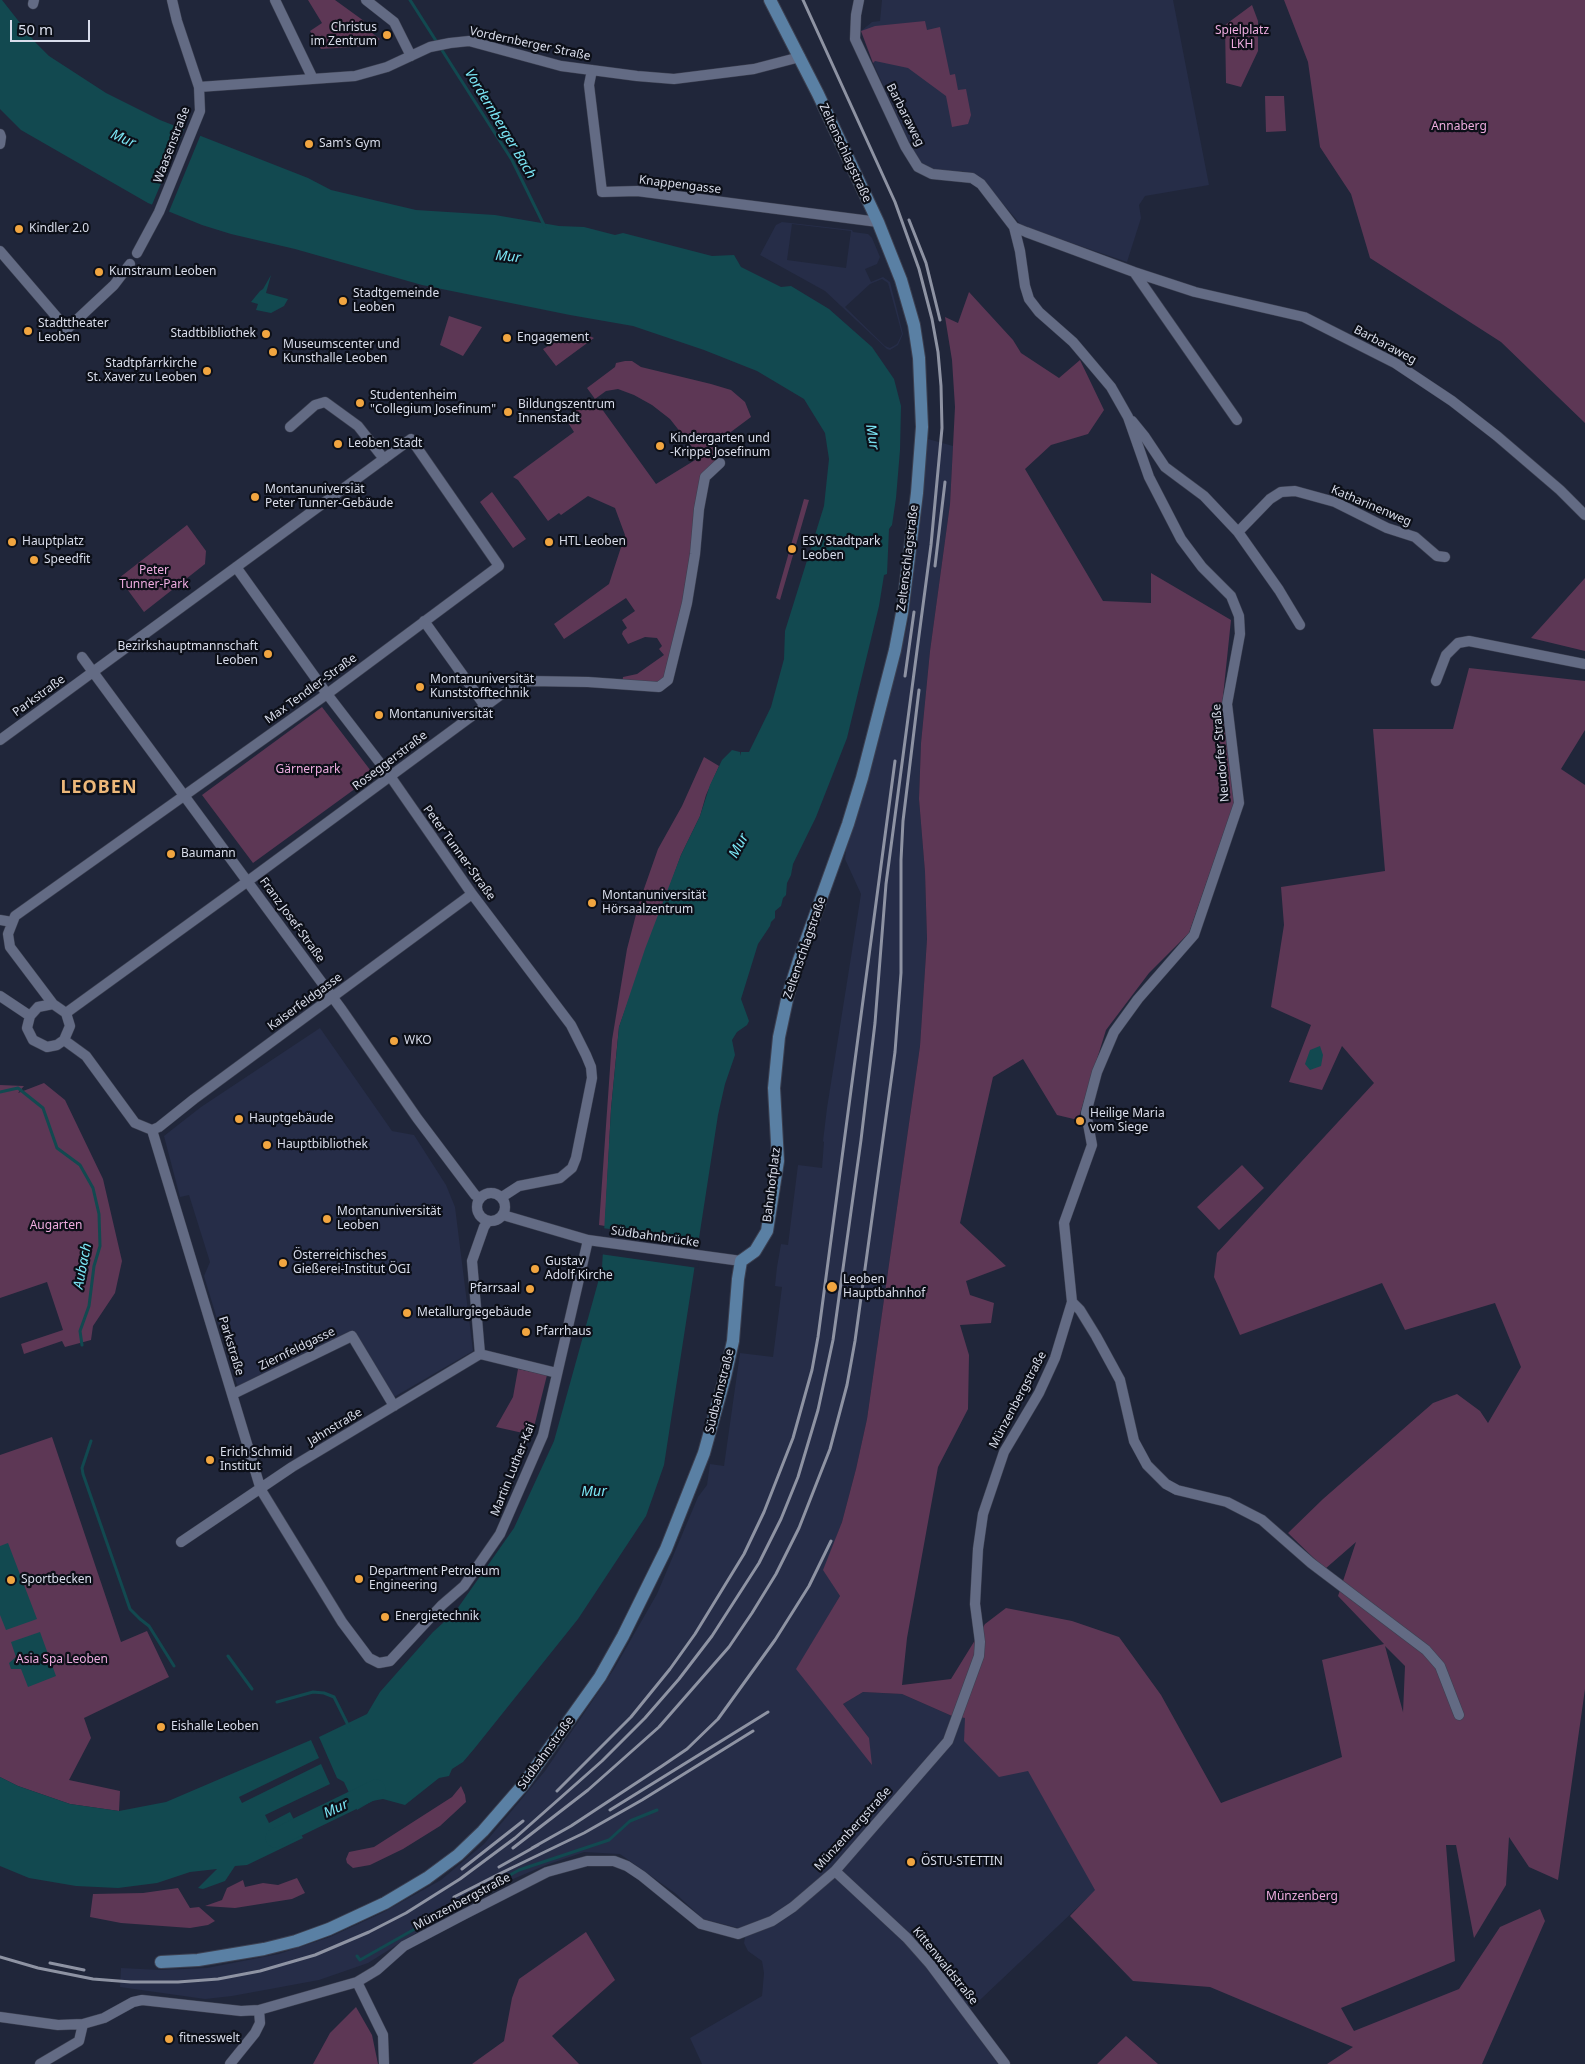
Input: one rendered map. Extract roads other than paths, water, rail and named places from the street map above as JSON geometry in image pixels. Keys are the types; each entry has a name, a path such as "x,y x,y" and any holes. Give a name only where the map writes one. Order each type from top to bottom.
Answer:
{"main road":[{"name":"Zeltenschlagstraße","path":"770,0 800,57 878,222 901,280 914,325 919,358 922,427 902,613 886,688 848,824 788,995 780,1036 774,1088 776,1130"},
{"name":"Bahnhofplatz","path":"741,1261 755,1251 767,1231 778,1161 776,1130"},
{"name":"Südbahnstraße","path":"161,1962 198,1960 264,1949 329,1929 385,1903 445,1866 483,1831 523,1785 600,1677 646,1592 666,1549 704,1453 725,1377 733,1341 741,1261"}],"street":[{"name":"Waasenstraße","path":"137,253 159,212 200,111 199,86 177,21 172,0"},
{"path":"275,0 313,79"},
{"path":"366,0 394,22 411,56"},
{"name":"Barbaraweg","path":"859,0 855,39 905,146 918,167 932,174 972,178 981,184 1014,227 1134,272 1195,292 1304,317 1395,363 1452,401 1497,436 1560,490 1585,515"},
{"name":"Vordernberger Straße","path":"199,86 338,78 372,73 430,47 450,42 470,41 561,66 674,78 754,69 800,57"},
{"name":"Knappengasse","path":"592,70 589,85 602,192 638,191 878,222"},
{"path":"0,134 2,137 0,144"},
{"name":"Neudorfer Straße","path":"1014,227 1029,299 1039,312 1073,342 1111,387 1128,417 1149,477 1180,538 1202,567 1231,596 1239,616 1240,634 1227,704 1239,803 1194,934 1138,999 1114,1032 1097,1072 1086,1113 1092,1144 1064,1223 1072,1302"},
{"path":"0,251 66,329 114,285 130,264"},
{"path":"1134,272 1237,420"},
{"path":"290,427 315,405 325,402 358,426 384,459"},
{"path":"1128,417 1145,437 1164,467 1204,496 1238,532 1279,590 1300,625"},
{"name":"Parkstraße","path":"0,740 411,439"},
{"name":"Max Tendler-Straße","path":"12,922 15,916 327,694 499,566 411,439"},
{"name":"Roseggerstraße","path":"66,1013 512,686 523,681 615,689 659,687 668,680 687,604 705,477 720,463"},
{"name":"Katharinenweg","path":"1238,532 1270,499 1281,492 1294,491 1335,502 1387,528 1415,537 1437,556 1445,557"},
{"name":"Peter Tunner-Straße","path":"236,567 327,694 390,776 472,894 571,1025 591,1067 592,1078 576,1158 567,1173 554,1180 519,1186 502,1197"},
{"path":"424,621 485,706"},
{"path":"1436,681 1446,655 1458,643 1470,641 1585,664"},
{"name":"Franz Josef-Straße","path":"82,657 333,997 417,1118 480,1198"},
{"name":"Kaiserfeldgasse","path":"152,1130 159,1127 194,1098 472,894"},
{"path":"0,920 12,922 8,937 10,947 53,1004 66,1013 70,1026 64,1040 57,1045 47,1047 33,1040 28,1028 30,1016 38,1007 53,1004"},
{"path":"0,996 30,1016"},
{"path":"64,1040 86,1056 135,1122 152,1130"},
{"name":"Parkstraße","path":"152,1130 261,1490 346,1629 369,1658 379,1663"},
{"path":"492,1193 502,1197 505,1204 503,1215 496,1221 488,1221 478,1214 480,1198 492,1193"},
{"name":"Südbahnbrücke","path":"503,1215 592,1241 741,1261"},
{"path":"488,1221 472,1261 480,1354 557,1373"},
{"name":"Martin Luther-Kai","path":"379,1663 390,1661 442,1605 464,1586 500,1534 543,1435 557,1373 592,1241"},
{"path":"1072,1302 1080,1310 1120,1380 1134,1441 1147,1465 1166,1484 1177,1490 1227,1502 1262,1520 1338,1584 1426,1650 1440,1666 1459,1715"},
{"name":"Münzenbergstraße","path":"0,2017 58,2025 84,2024 104,2018 133,2002 142,2000 241,2011 259,2010 357,1982 377,1970 404,1946 547,1872 587,1861 614,1861 627,1866 701,1924 738,1934 772,1921 793,1907 836,1871 948,1742 979,1656 980,1642 975,1604 978,1549 984,1514 1004,1452 1039,1393 1055,1358 1072,1302"},
{"name":"Ziernfeldgasse","path":"233,1394 352,1336 394,1406"},
{"name":"Jahnstraße","path":"181,1542 261,1490 292,1467 480,1354"},
{"name":"Kittenwaldstraße","path":"836,1871 907,1938 930,1964 1005,2064"},
{"path":"357,1982 383,2035 384,2064"},
{"path":"230,2064 255,2033 260,2022 259,2010"},
{"path":"40,2064 79,2042 84,2024"}],"water":[{"path":"0,0 2,0 35,42 49,56 106,93 160,120 308,178 331,190 416,210 495,215 559,226 584,227 615,235 623,233 712,256 734,255 741,267 781,287 791,286 829,309 872,347 894,379 901,406 896,498 892,525 889,529 887,574 884,575 879,606 847,738 816,817 793,864 787,883 786,895 781,906 775,911 775,918 758,944 741,999 749,1021 747,1025 737,1032 732,1040 735,1055 725,1084 718,1115 664,1465 646,1516 578,1619 474,1749 463,1762 452,1769 449,1776 439,1778 405,1805 383,1799 372,1801 357,1810 344,1782 337,1778 319,1737 367,1714 380,1692 433,1632 455,1612 514,1528 554,1441 602,1268 611,1109 619,1027 645,949 681,855 700,816 710,785 722,760 732,750 740,752 740,756 741,752 749,752 771,707 784,659 785,631 824,506 829,459 825,433 804,399 757,371 704,350 633,326 422,285 295,249 231,234 202,225 148,203 21,130 0,109"},
{"path":"271,275 266,293 288,299 284,306 271,313 256,310 258,304 251,302 263,289"},
{"path":"1320,1046 1323,1055 1321,1066 1310,1070 1305,1064 1310,1050"},
{"name":"Sportbecken","path":"8,1543 37,1619 6,1630 0,1615 0,1546"},
{"path":"40,1632 56,1676 28,1687 21,1669 11,1669 9,1663 16,1657 11,1642"},
{"name":"Mur","path":"311,1740 319,1758 239,1797 242,1803 321,1764 330,1784 265,1815 269,1823 290,1812 303,1838 247,1865 235,1866 225,1881 203,1889 198,1888 217,1869 190,1872 157,1883 118,1888 76,1886 29,1878 0,1866 0,1777 18,1786 70,1804 119,1811 166,1802"}],"waterway":[{"name":"Vordernberger Bach","path":"410,0 512,160 545,227"},
{"name":"Aubach","path":"0,1092 18,1088 43,1108 57,1148 80,1165 93,1188 99,1214 100,1246 94,1266 89,1306 80,1331 82,1345"},
{"name":"Aubach","path":"91,1441 82,1468 83,1474 130,1609 149,1626 174,1666"},
{"name":"Aubach","path":"228,1656 252,1689"},
{"path":"277,1702 313,1692 324,1693 334,1697 349,1727"},
{"name":"Mur","path":"275,1838 376,1789"},
{"path":"357,1956 360,1960 519,1870 609,1840 630,1821 657,1810"}],"railway":[{"path":"0,1957 38,1968 93,1979 131,1982 178,1982 218,1979 260,1971 315,1955 369,1932 406,1913 460,1879 515,1838 602,1761 645,1718 679,1679 712,1636 759,1563 781,1519 798,1477 818,1410 833,1340 875,1023 886,884 931,545 942,428 938,352 932,319 919,269 895,202 803,0"},
{"path":"909,220 926,263 940,320"},
{"path":"935,566 945,482"},
{"path":"905,676 914,612"},
{"path":"513,1848 588,1790 659,1727 729,1647 776,1574 799,1528 830,1449 847,1385 855,1341 895,1052 901,973 903,821 919,690"},
{"path":"557,1791 631,1717 670,1669 695,1634 744,1554 764,1512 793,1438 812,1370 818,1337 895,761"},
{"path":"532,1848 571,1826 687,1749 718,1719 775,1640 809,1586 831,1541"},
{"path":"610,1810 768,1712"},
{"path":"454,1897 584,1833 642,1800 753,1731"},
{"path":"462,1869 523,1821"},
{"path":"499,1867 538,1845"},
{"path":"50,1963 84,1970"}],"place":[{"name":"Christus im Zentrum","path":"387,35"},
{"name":"Sam's Gym","path":"309,144"},
{"name":"Kindler 2.0","path":"19,229"},
{"name":"Kunstraum Leoben","path":"99,272"},
{"name":"Stadtgemeinde Leoben","path":"343,301"},
{"name":"Stadttheater Leoben","path":"28,331"},
{"name":"Stadtbibliothek","path":"266,334"},
{"name":"Engagement","path":"507,338"},
{"name":"Museumscenter und Kunsthalle Leoben","path":"273,352"},
{"name":"Stadtpfarrkirche St. Xaver zu Leoben","path":"207,371"},
{"name":"Studentenheim \"Collegium Josefinum\"","path":"360,403"},
{"name":"Bildungszentrum Innenstadt","path":"508,412"},
{"name":"Leoben Stadt","path":"338,444"},
{"name":"Kindergarten und -Krippe Josefinum","path":"660,446"},
{"name":"Montanuniversiät Peter Tunner-Gebäude","path":"255,497"},
{"name":"Hauptplatz","path":"12,542"},
{"name":"HTL Leoben","path":"549,542"},
{"name":"ESV Stadtpark Leoben","path":"792,549"},
{"name":"Speedfit","path":"34,560"},
{"name":"Bezirkshauptmannschaft Leoben","path":"268,654"},
{"name":"Montanuniversität Kunststofftechnik","path":"420,687"},
{"name":"Montanuniversität","path":"379,715"},
{"name":"Baumann","path":"171,854"},
{"name":"Montanuniversität Hörsaalzentrum","path":"592,903"},
{"name":"WKO","path":"394,1041"},
{"name":"Hauptgebäude","path":"239,1119"},
{"name":"Heilige Maria vom Siege","path":"1080,1121"},
{"name":"Hauptbibliothek","path":"267,1145"},
{"name":"Montanuniversität Leoben","path":"327,1219"},
{"name":"Österreichisches Gießerei-Institut ÖGI","path":"283,1263"},
{"name":"Gustav Adolf Kirche","path":"535,1269"},
{"name":"Leoben Hauptbahnhof","path":"832,1287"},
{"name":"Pfarrsaal","path":"530,1289"},
{"name":"Metallurgiegebäude","path":"407,1313"},
{"name":"Pfarrhaus","path":"526,1332"},
{"name":"Erich Schmid Institut","path":"210,1460"},
{"name":"Department Petroleum Engineering","path":"359,1579"},
{"name":"Sportbecken","path":"11,1580"},
{"name":"Energietechnik","path":"385,1617"},
{"name":"Eishalle Leoben","path":"161,1727"},
{"name":"ÖSTU-STETTIN","path":"911,1862"},
{"name":"fitnesswelt","path":"169,2039"}],"district":[{"name":"LEOBEN","path":"99,788"}],"park label":[{"name":"Spielplatz LKH","path":"1242,38"},
{"name":"Annaberg","path":"1459,127"},
{"name":"Peter Tunner-Park","path":"154,578"},
{"name":"Gärnerpark","path":"308,770"},
{"name":"Augarten","path":"56,1226"},
{"name":"Asia Spa Leoben","path":"62,1660"},
{"name":"Münzenberg","path":"1302,1897"}]}
